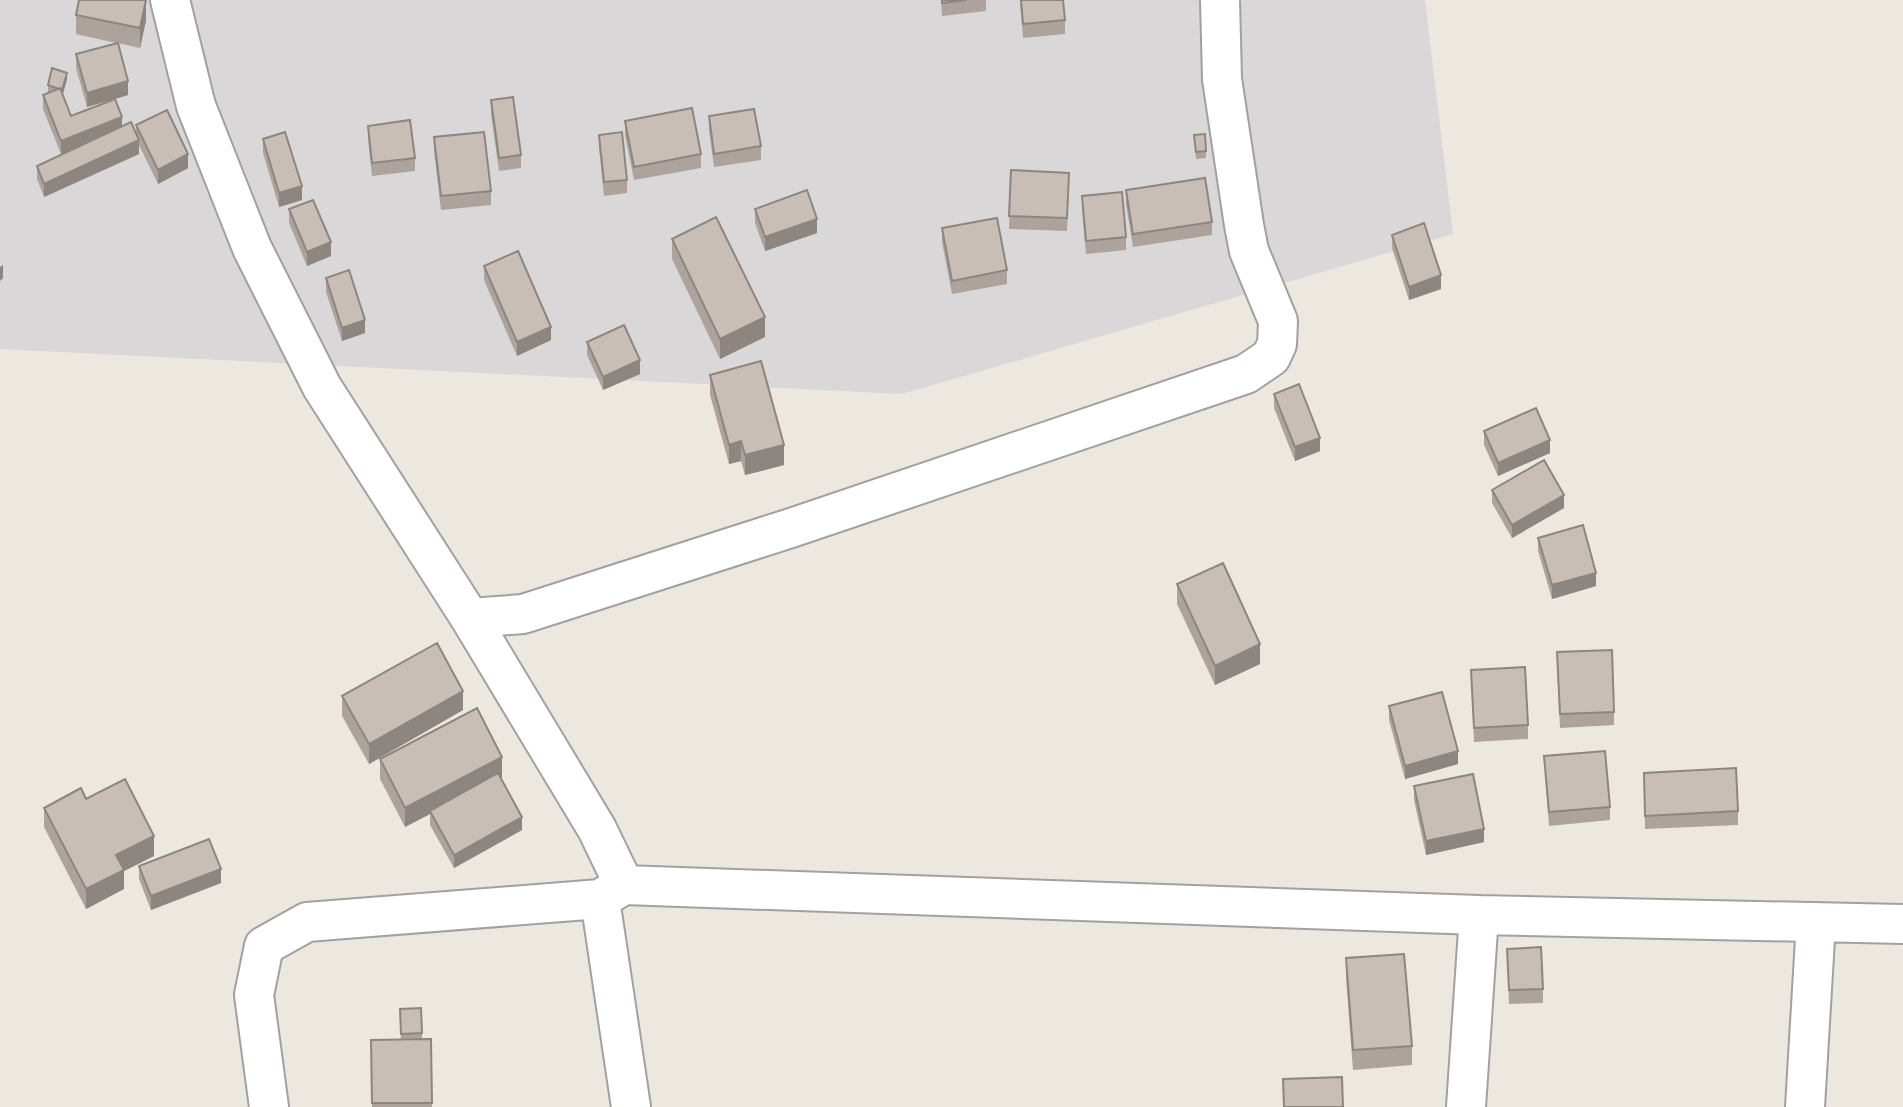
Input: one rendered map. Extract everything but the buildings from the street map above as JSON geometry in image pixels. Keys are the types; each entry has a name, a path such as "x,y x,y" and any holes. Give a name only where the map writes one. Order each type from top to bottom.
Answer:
{"street":[{"path":"170,0 196,106 252,248 322,387 470,618 597,829 612,892 631,1107"},
{"path":"470,618 523,614 791,528 1247,374 1271,357 1277,344 1278,321 1249,251 1244,225 1222,79 1220,0"},
{"path":"269,1107 254,995 264,946 307,922 612,892 1903,924"},
{"path":"1466,1107 1479,915"},
{"path":"1805,1107 1816,922"}],"shaded area":[{"path":"0,0 1425,0 1453,234 902,394 0,349"}]}
